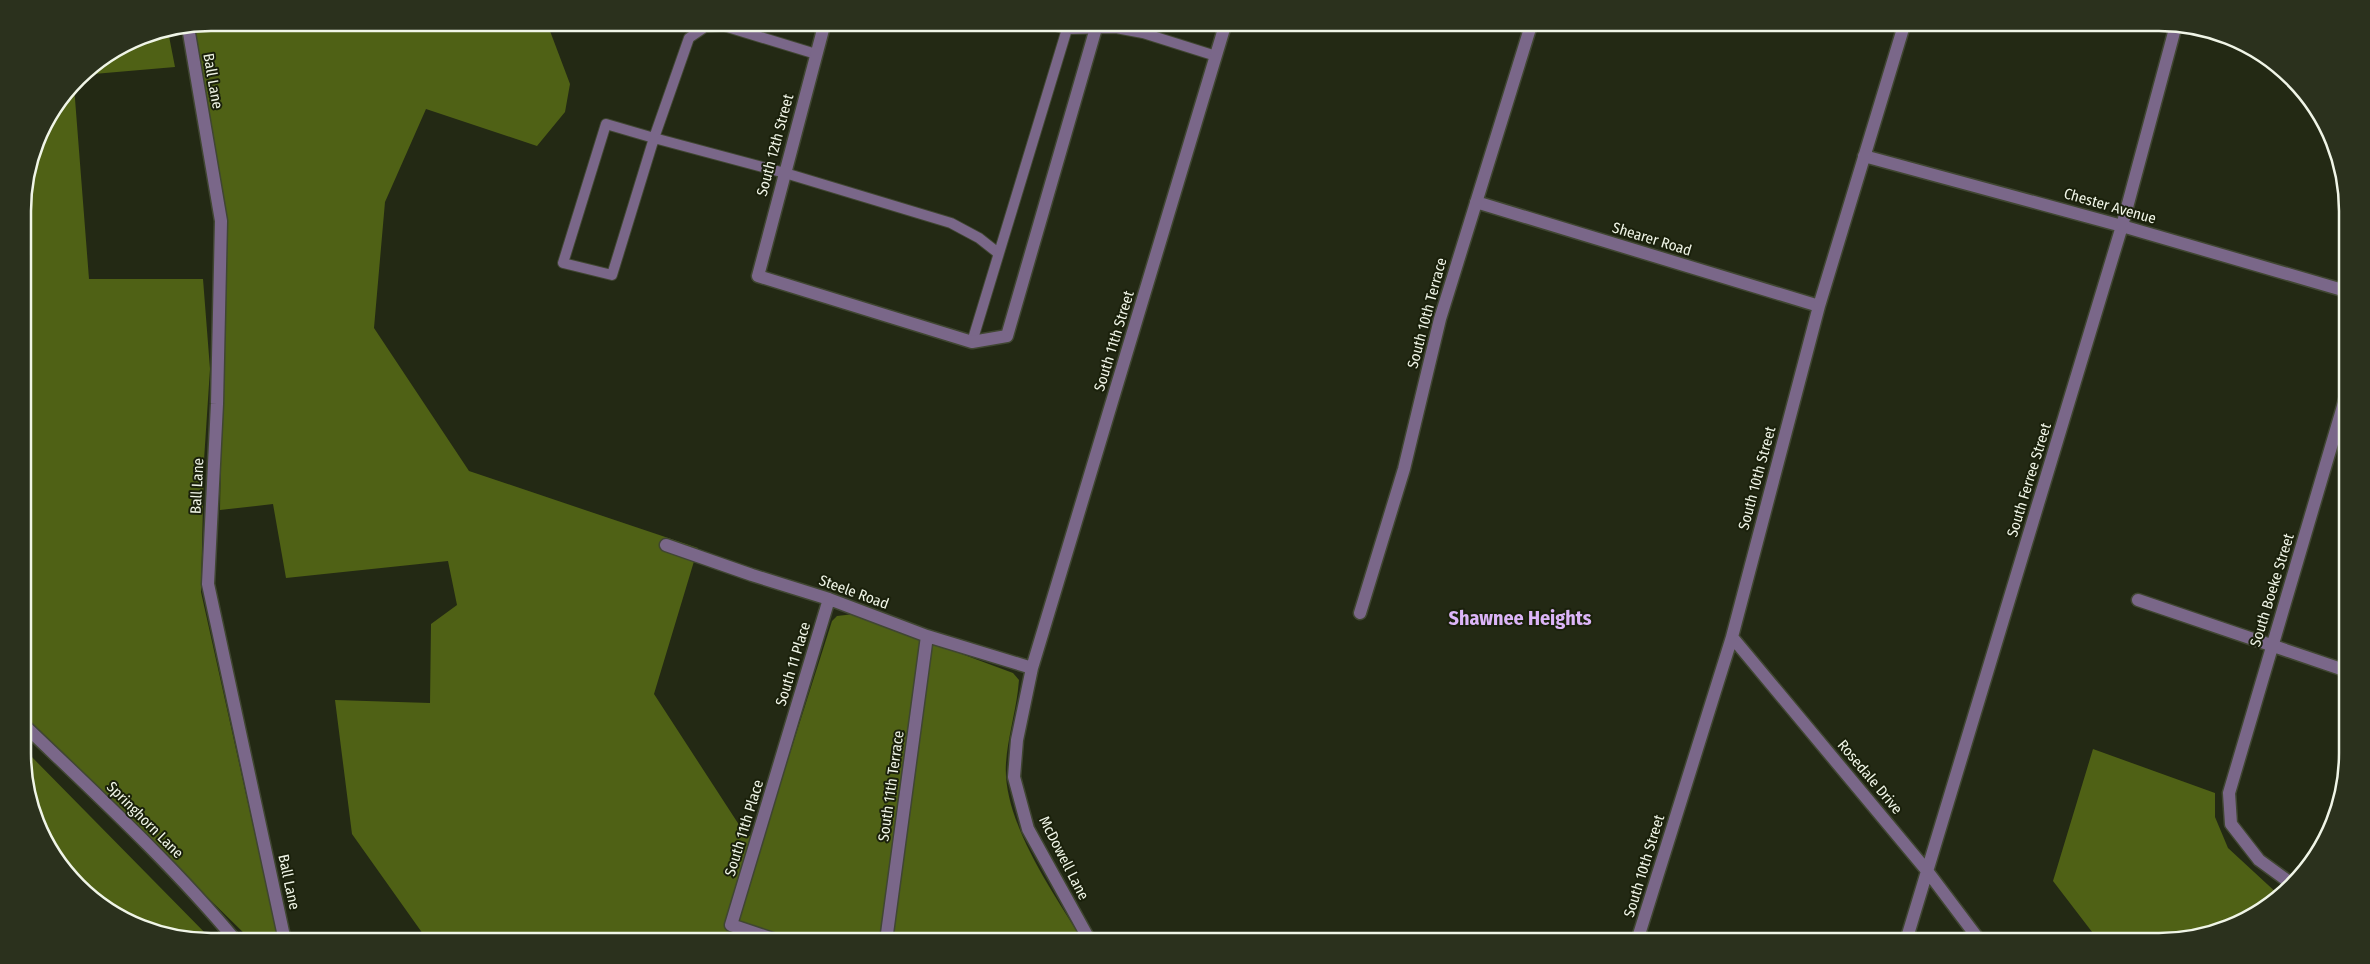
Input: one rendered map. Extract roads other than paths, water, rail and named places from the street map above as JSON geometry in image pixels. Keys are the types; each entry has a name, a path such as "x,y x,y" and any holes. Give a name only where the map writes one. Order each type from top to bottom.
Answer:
{"street":[{"name":"South 12th Street","path":"822,31 758,276 972,342"},
{"path":"972,342 1006,336 1095,31"},
{"name":"South 11th Street","path":"1032,668 1223,31"},
{"name":"South 10th Terrace","path":"1360,613 1404,469 1440,319 1529,31"},
{"name":"South 10th Street","path":"1640,933 1732,637 1819,306 1902,31"},
{"name":"South Ferree Street","path":"1909,933 2122,226 2174,32"},
{"name":"Ball Lane","path":"189,33 221,221 217,404 208,584 283,933"},
{"name":"Chester Avenue","path":"1864,156 2122,226 2339,289"},
{"name":"Shearer Road","path":"1476,202 1819,306"},
{"name":"South Boeke Street","path":"2286,880 2259,860 2231,824 2228,793 2339,420"},
{"name":"Steele Road","path":"666,545 829,599 927,636 1032,668"},
{"name":"South 11 Place","path":"787,739 829,599"},
{"path":"2138,600 2339,668"},
{"name":"South 11th Terrace","path":"887,933 927,636"},
{"name":"Rosedale Drive","path":"1732,637 1928,872 1974,933"},
{"name":"McDowell Lane","path":"1032,668 1017,740 1014,777 1028,828 1086,933"},
{"name":"Springhorn Lane","path":"31,732 112,808 207,907 229,933"},
{"name":"South 11th Place","path":"755,933 731,925 787,739"}],"lane":[{"path":"700,31 689,38 654,138 612,275 563,263 606,124 654,138 785,173 952,222 979,238 998,253"},
{"path":"739,31 816,54"},
{"path":"972,342 1064,31"},
{"path":"1132,31 1216,56"}],"district":[{"name":"Shawnee Heights","path":"1520,618"}]}
